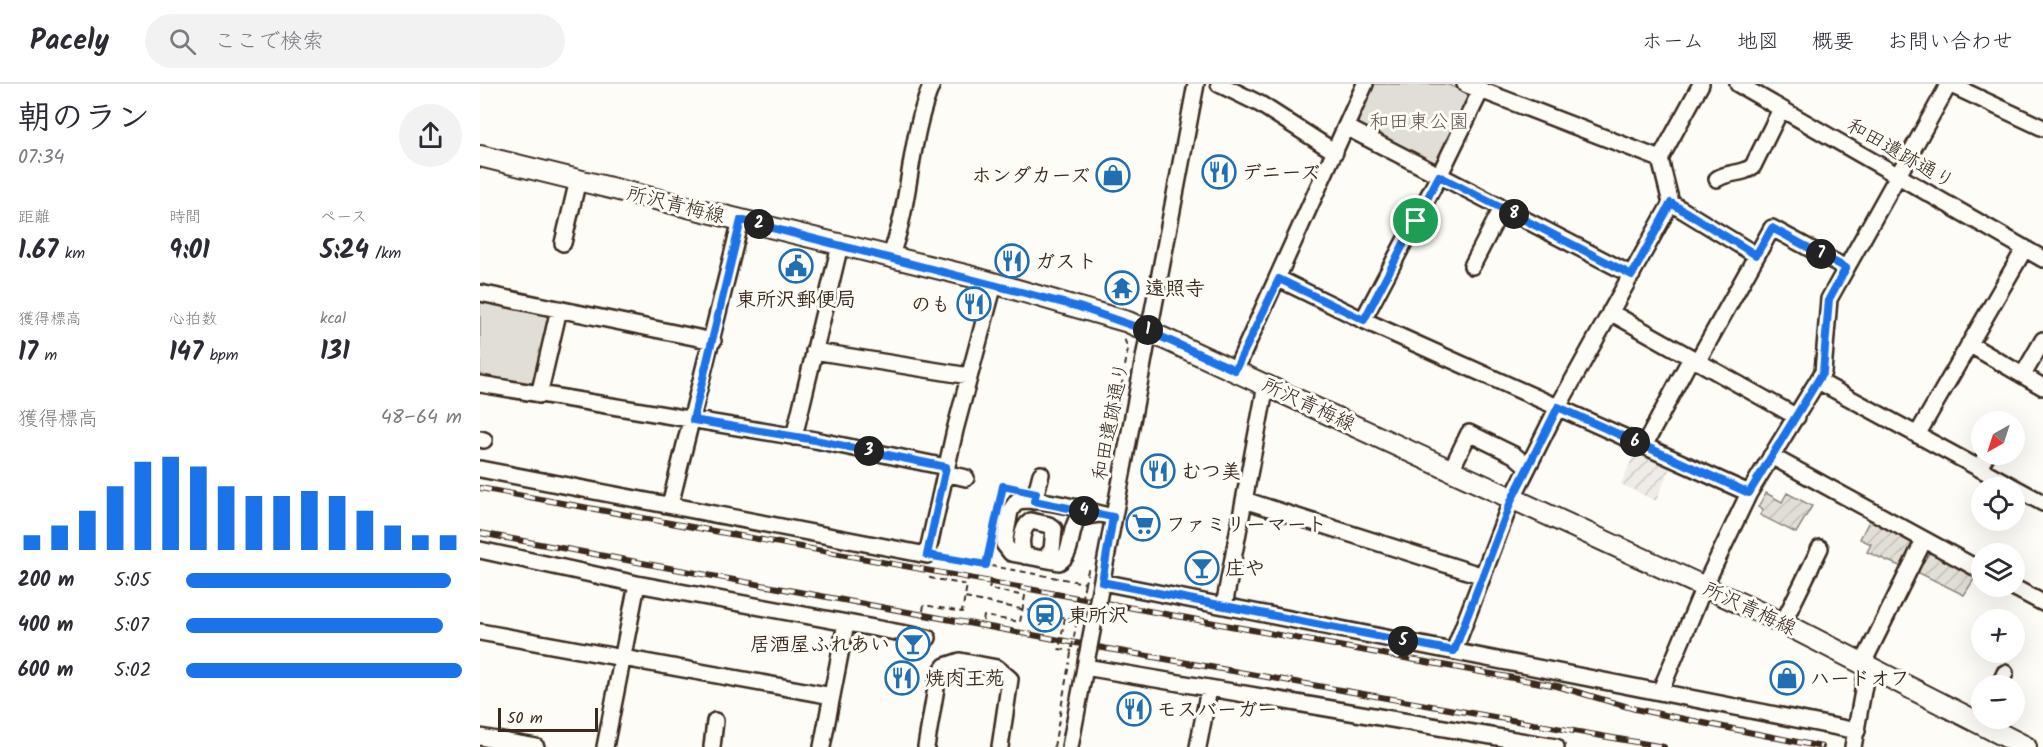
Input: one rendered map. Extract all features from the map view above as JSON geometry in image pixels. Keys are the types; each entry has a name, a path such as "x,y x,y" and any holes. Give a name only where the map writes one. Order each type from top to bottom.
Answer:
{"main road":[{"name":"所沢青梅線","path":"480,156 994,284 1079,307 1148,331 1783,623 1971,716"},
{"name":"所沢青梅線","path":"1995,729 2026,747"}],"street":[{"path":"890,257 898,236 922,106 932,84"},
{"name":"和田遺跡通り","path":"1070,747 1101,586 1106,515 1148,331 1196,84"},
{"path":"1219,84 1260,104 1335,152"},
{"path":"1235,370 1279,279 1365,84"},
{"path":"1465,84 1660,159"},
{"path":"1454,651 1512,499 1558,407 1671,203 1660,159 1701,84"},
{"name":"和田遺跡通り","path":"1738,84 2043,259"},
{"path":"1660,692 1704,587 1749,493 1823,372 1829,299 1949,84 2043,128"},
{"path":"1364,320 1481,90"},
{"path":"1717,179 1724,174 1748,171 1753,166 1781,109"},
{"path":"1346,127 1632,275"},
{"path":"563,243 575,221 578,180"},
{"path":"1671,203 1756,255"},
{"path":"1472,266 1502,207"},
{"path":"670,505 713,341 741,220"},
{"path":"1644,446 1772,228 1846,268"},
{"path":"794,437 840,245"},
{"path":"1917,435 2025,248"},
{"path":"1279,279 1364,320 1749,493"},
{"path":"480,469 927,555 969,376 994,284"},
{"path":"480,293 713,341"},
{"path":"539,395 558,309"},
{"path":"1610,312 1797,417"},
{"path":"2022,375 2043,340"},
{"path":"1970,344 2043,387"},
{"path":"814,351 969,376"},
{"path":"1818,381 1917,435 1971,456"},
{"path":"480,384 794,437 946,470 966,478"},
{"path":"1224,606 1266,385"},
{"path":"1451,470 1469,433 1514,454 1528,467"},
{"path":"1771,456 1971,565"},
{"path":"1989,465 2043,502"},
{"path":"1035,497 1041,474"},
{"path":"1035,497 1106,515 1085,515 1076,521 1064,559 1059,562 1011,553 1004,544 1012,506 1017,501 1035,497"},
{"path":"1244,500 1483,576"},
{"path":"1025,556 1022,547 1023,531 1031,521 1049,525 1054,529 1052,550 1044,560"},
{"path":"1101,586 1224,606 1660,692 1855,740 1866,657 1924,540"},
{"path":"1783,623 1820,549"},
{"path":"480,550 637,584 928,638"},
{"path":"605,747 637,584"},
{"path":"2025,593 2043,603"},
{"path":"822,747 846,623"},
{"path":"480,632 832,696"},
{"path":"928,746 938,676 945,666 960,661 996,668 1010,679 1000,747"},
{"path":"1086,662 1209,689 1470,740 1556,747"},
{"path":"1198,747 1209,689"},
{"path":"712,747 715,722"},
{"path":"480,737 536,747"}],"path":[{"path":"1108,465 1128,349 1123,336"},
{"path":"998,508 1003,486 1035,497"},
{"path":"986,565 991,542"},
{"path":"927,555 1085,583"},
{"path":"1054,747 1089,566"},
{"path":"923,611 924,605 962,612 967,585 930,578 931,573"},
{"path":"983,621 984,616 1020,622 1023,609 1025,596 989,589 990,585"},
{"path":"964,598 1077,620"},
{"path":"1065,618 1059,649 1072,651"}],"shaded area":[{"path":"1636,450 1671,465 1656,501 1621,484"}],"green space":[{"name":"和田東公園","path":"1370,84 1446,84 1474,95 1437,172 1352,126"},
{"path":"480,297 551,312 537,386 532,389 480,379"},
{"path":"1766,493 1782,502 1787,493 1812,506 1796,533 1760,515 1763,510 1758,507"},
{"path":"1872,515 1911,537 1914,543 1902,567 1867,552 1871,544 1860,539"},
{"path":"1930,547 1971,569 1971,584 1964,595 1913,570 1925,550"}],"railway":[{"path":"480,488 1557,686 1635,709 1822,747"},
{"path":"480,533 1114,650 1664,747"}],"place":[{"name":"デニーズ","path":"1219,172"},
{"name":"ホンダカーズ","path":"1113,175"},
{"name":"ガスト","path":"1012,261"},
{"name":"東所沢郵便局","path":"796,266"},
{"name":"遠照寺","path":"1122,288"},
{"name":"のも","path":"974,304"},
{"name":"むつ美","path":"1158,471"},
{"name":"ファミリーマート","path":"1143,524"},
{"name":"庄や","path":"1202,568"},
{"name":"東所沢","path":"1045,615"},
{"name":"居酒屋ふれあい","path":"913,644"},
{"name":"焼肉王苑","path":"902,678"},
{"name":"ハードオフ","path":"1787,678"},
{"name":"モスバーガー","path":"1134,709"}],"route":[{"path":"1439,176 1632,275 1671,203 1756,255 1772,228 1846,268 1829,299 1823,372 1749,493 1558,407 1512,499 1454,651 1102,582 1113,517 1034,501 1036,493 1003,486 986,565 927,555 946,467 815,440 693,420 741,220 969,276 1079,307 1128,322 1235,370 1279,279 1364,320 1416,221 1439,176"}]}
